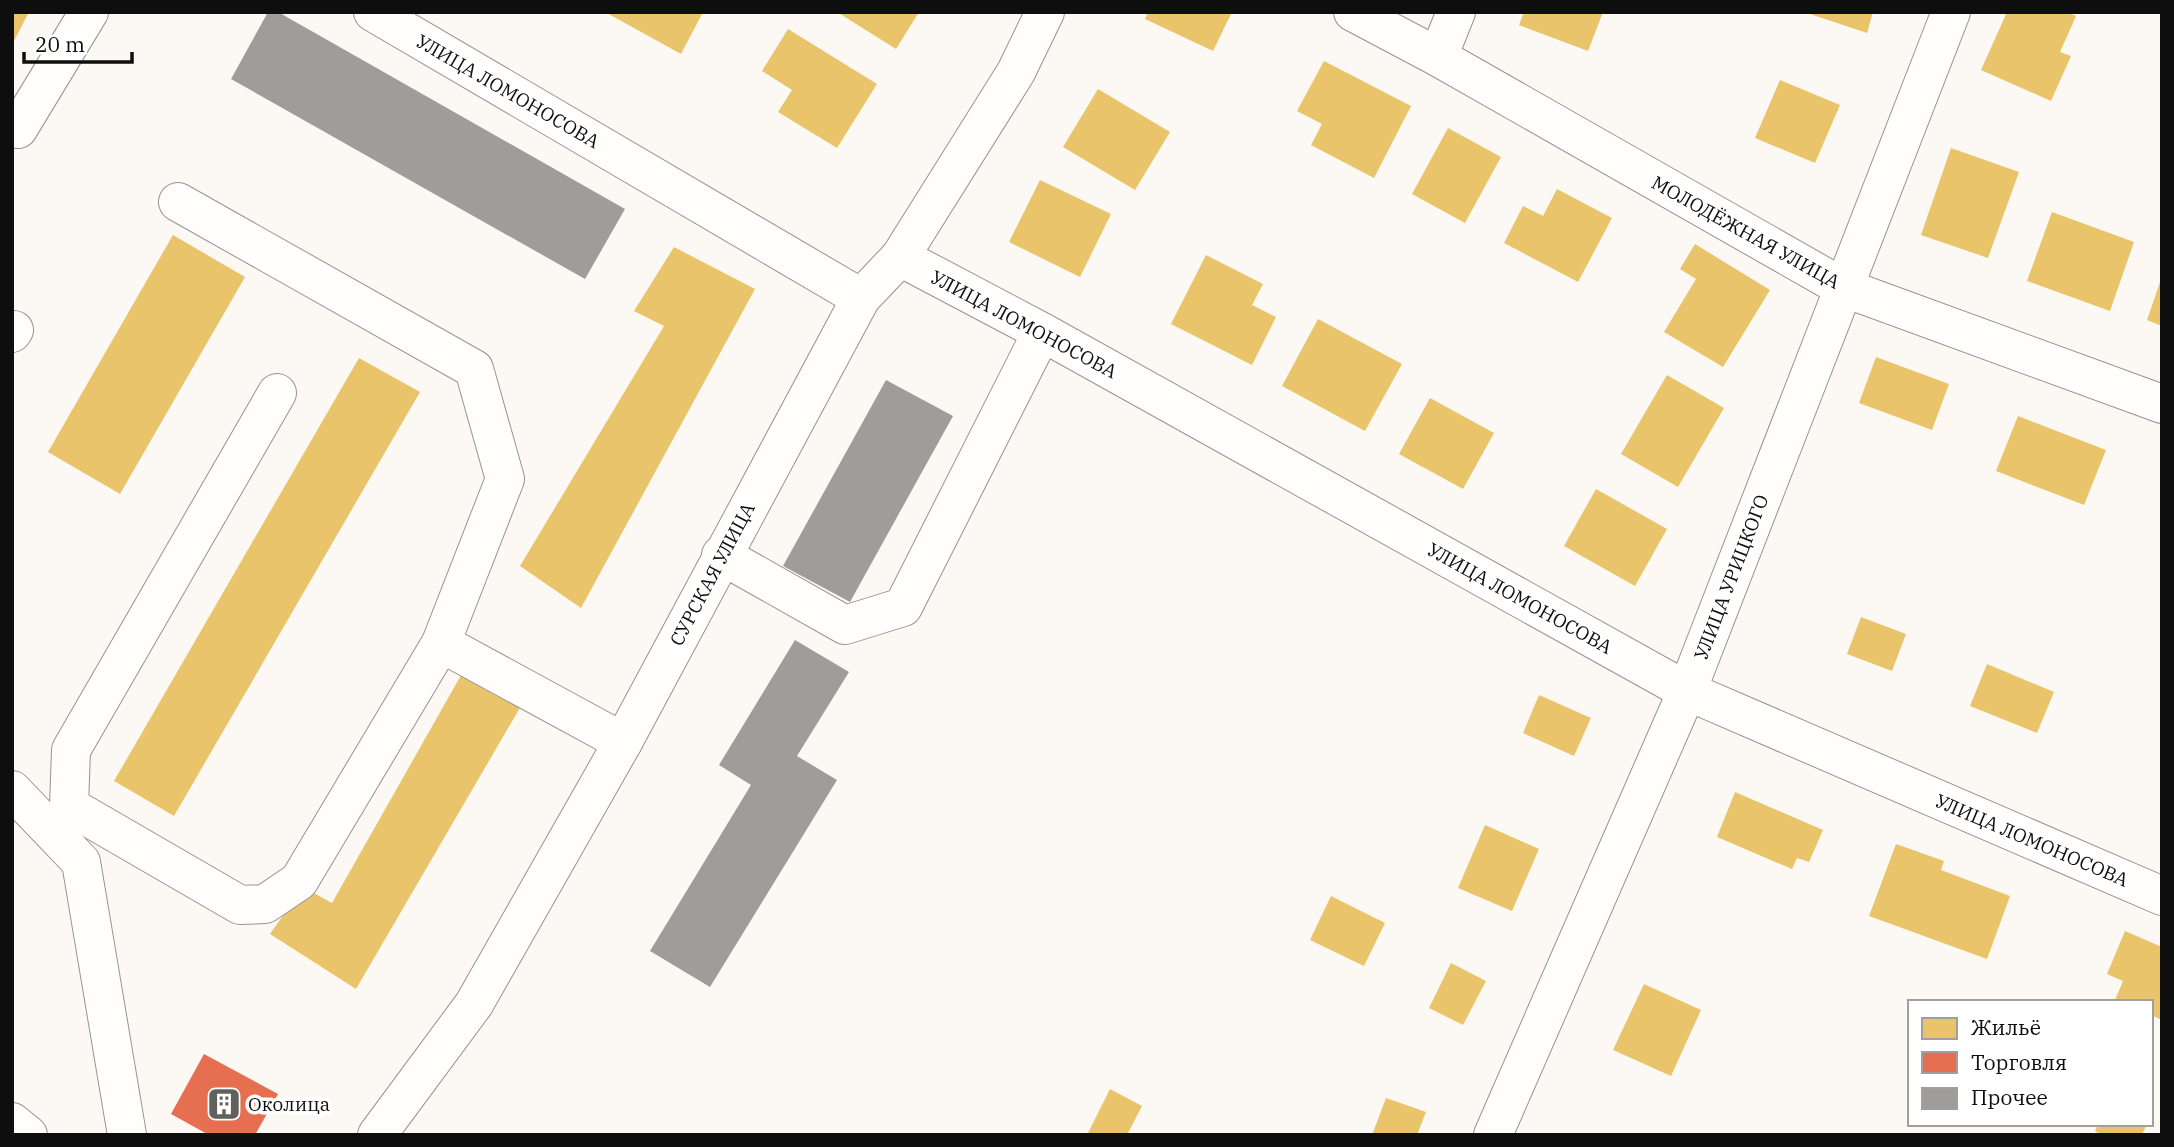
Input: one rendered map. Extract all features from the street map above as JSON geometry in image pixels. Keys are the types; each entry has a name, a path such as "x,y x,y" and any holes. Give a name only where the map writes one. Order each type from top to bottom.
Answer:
{"street":[{"path":"18,129 89,12"},
{"name":"УЛИЦА ЛОМОНОСОВА","path":"373,12 861,298"},
{"name":"СУРСКАЯ УЛИЦА","path":"377,1135 474,1004 623,742 861,298 900,257 1016,72 1045,12"},
{"name":"МОЛОДЁЖНАЯ УЛИЦА","path":"1353,12 1438,57 1842,287 2162,404"},
{"path":"1438,57 1456,12"},
{"name":"УЛИЦА УРИЦКОГО","path":"1493,1135 1687,691 1951,12"},
{"path":"178,202 474,369 505,479 441,643 299,881 265,904 240,905 69,806 71,750 276,393"},
{"name":"УЛИЦА ЛОМОНОСОВА","path":"900,257 1042,332 1687,691 2162,896"},
{"path":"721,555 845,625 903,607 1042,332"},
{"path":"441,643 623,742"},
{"path":"12,790 81,862 127,1135"},
{"path":"12,1122 28,1135"}],"building: Жильё":[{"path":"12,12 29,12 12,45"},
{"path":"605,12 703,12 681,54"},
{"path":"837,12 919,12 896,49"},
{"path":"1148,12 1232,12 1213,51 1145,19"},
{"path":"1524,12 1603,12 1588,51 1519,25"},
{"path":"1804,12 1873,12 1867,33"},
{"path":"2007,12 2067,12 2076,16 2060,52 2071,56 2051,101 1981,70"},
{"path":"788,29 877,84 837,148 778,112 792,90 762,71"},
{"path":"1324,61 1411,106 1374,178 1311,145 1322,124 1297,111"},
{"path":"1780,80 1840,105 1815,163 1755,138"},
{"path":"1098,89 1170,132 1135,190 1063,147"},
{"path":"1448,128 1501,157 1465,223 1412,194"},
{"path":"1951,148 2019,172 1988,258 1921,235"},
{"path":"1040,180 1111,214 1080,277 1009,242"},
{"path":"1557,189 1612,218 1578,282 1504,243 1523,206 1543,216"},
{"path":"2052,212 2134,242 2110,311 2027,281"},
{"path":"173,235 245,277 120,494 48,452"},
{"path":"1695,244 1770,290 1723,367 1664,332 1696,279 1680,269"},
{"path":"674,247 755,289 581,608 520,566 664,326 634,311"},
{"path":"1206,255 1263,284 1252,305 1276,317 1252,365 1171,324"},
{"path":"2162,279 2162,326 2147,320"},
{"path":"1318,319 1402,364 1365,431 1282,386"},
{"path":"1876,357 1949,384 1932,430 1859,403"},
{"path":"359,358 420,392 174,816 114,781"},
{"path":"1667,375 1724,408 1678,487 1621,454"},
{"path":"1430,398 1494,433 1463,489 1399,454"},
{"path":"2018,416 2106,450 2084,505 1996,471"},
{"path":"1596,489 1667,529 1635,586 1564,546"},
{"path":"1861,617 1906,634 1892,671 1847,654"},
{"path":"1987,664 2054,692 2037,733 1970,706"},
{"path":"464,670 521,706 356,989 270,934 303,887 332,903"},
{"path":"1539,695 1591,718 1574,756 1523,733"},
{"path":"1735,792 1823,830 1809,862 1797,858 1792,869 1717,837"},
{"path":"1485,825 1539,849 1512,911 1458,888"},
{"path":"1896,844 1944,861 1941,870 2010,896 1987,959 1869,916"},
{"path":"1331,896 1385,923 1364,966 1310,940"},
{"path":"2125,931 2162,947 2162,1020 2153,1016 2153,1000 2115,1000 2123,981 2107,974"},
{"path":"1451,963 1486,981 1463,1025 1429,1008"},
{"path":"1644,984 1701,1010 1671,1076 1613,1050"},
{"path":"1110,1089 1142,1106 1127,1135 1087,1135"},
{"path":"1386,1098 1426,1112 1417,1135 1372,1135"},
{"path":"2097,1126 2146,1126 2142,1135 2103,1135 2095,1131"}],"building: Торговля":[{"name":"Околица","path":"204,1054 278,1094 255,1135 209,1135 171,1114"}],"building: Прочее":[{"path":"268,12 278,12 625,209 585,279 231,79"},
{"path":"886,380 953,416 850,602 783,566"},
{"path":"795,640 849,672 797,756 837,780 710,987 650,951 751,785 719,765"}],"place":[{"name":"Околица","path":"224,1104"}]}
